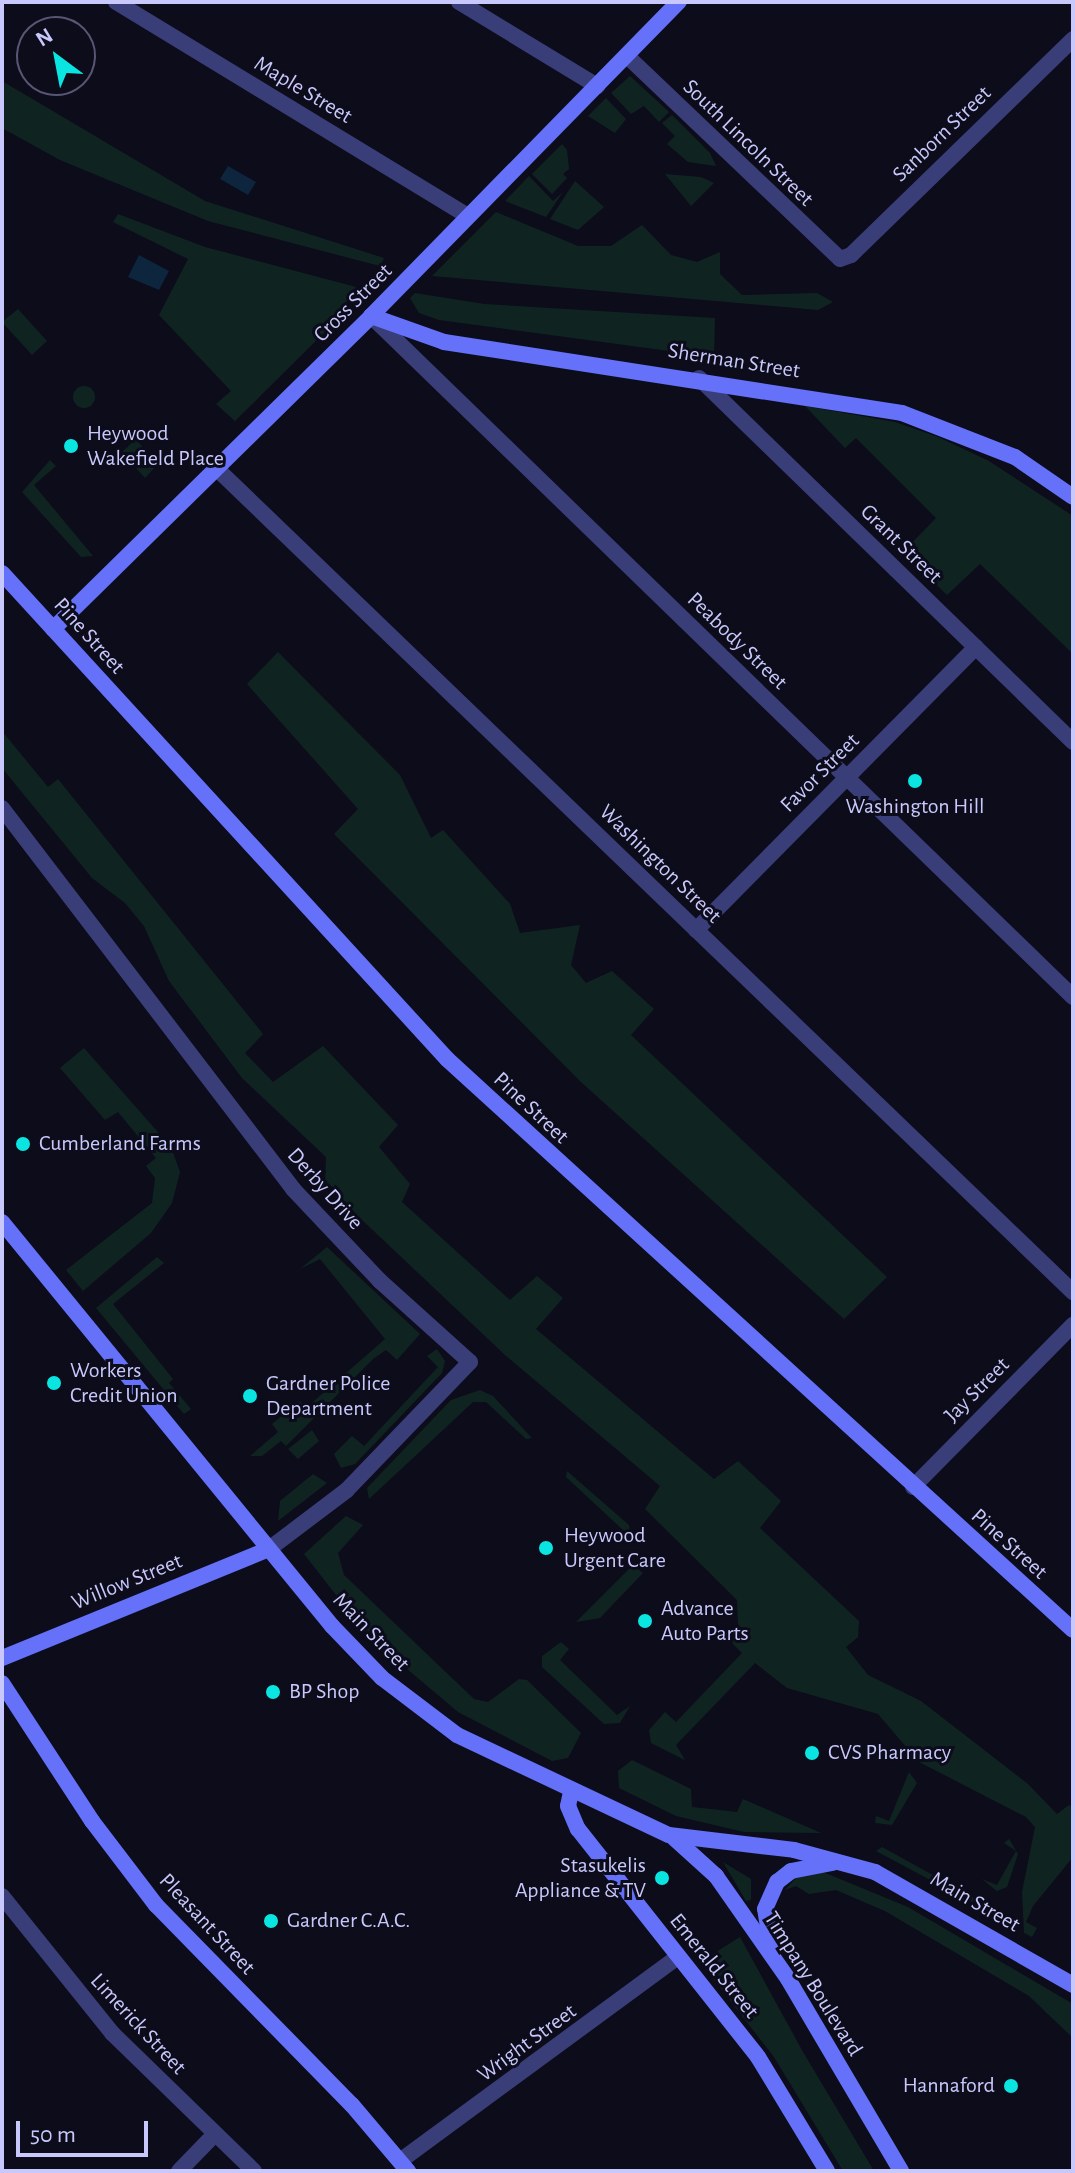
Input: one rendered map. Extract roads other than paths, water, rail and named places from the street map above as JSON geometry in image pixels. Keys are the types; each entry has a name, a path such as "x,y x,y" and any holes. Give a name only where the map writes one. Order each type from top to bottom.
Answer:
{"street":[{"name":"Maple Street","path":"116,2 468,216"},
{"path":"459,2 597,86"},
{"name":"Cross Street","path":"53,629 393,294 679,2"},
{"name":"Sanborn Street","path":"840,259 851,255 1073,39"},
{"name":"South Lincoln Street","path":"627,56 829,254 840,259"},
{"name":"Sherman Street","path":"371,316 444,342 699,378 902,413 1015,457 1073,497"},
{"name":"Peabody Street","path":"371,316 1073,997"},
{"name":"Grant Street","path":"699,378 1073,742"},
{"name":"Washington Street","path":"216,468 1073,1292"},
{"name":"Pine Street","path":"2,573 447,1059 1073,1630"},
{"name":"Favor Street","path":"696,930 976,647"},
{"name":"Derby Drive","path":"2,808 293,1189 380,1281 470,1362 347,1490 269,1549"},
{"name":"Main Street","path":"2,1222 346,1641 418,1707 457,1735 571,1792 669,1835 794,1850 851,1863 899,1884 1073,1985"},
{"name":"Jay Street","path":"913,1487 1073,1325"},
{"name":"Willow Street","path":"2,1658 269,1549"},
{"name":"Pleasant Street","path":"2,1683 92,1821 156,1905 406,2168"},
{"name":"Emerald Street","path":"571,1792 568,1806 578,1829 758,2057 827,2171"},
{"name":"Timpany Boulevard","path":"669,1835 716,1876 788,1979 901,2171"},
{"name":"Main Street","path":"788,1979 765,1931 768,1894 791,1871 816,1864 851,1863"},
{"name":"Limerick Street","path":"2,1896 112,2033 254,2171"},
{"name":"Wright Street","path":"406,2168 678,1957"},
{"path":"179,2171 214,2135"}],"water":[{"path":"228,166 256,182 248,195 220,179"},
{"path":"139,255 169,271 159,290 128,277"}],"place":[{"name":"Heywood Wakefield Place","path":"71,446"},
{"name":"Washington Hill","path":"915,781"},
{"name":"Cumberland Farms","path":"23,1144"},
{"name":"Workers Credit Union","path":"54,1383"},
{"name":"Gardner Police Department","path":"250,1396"},
{"name":"Heywood Urgent Care","path":"546,1548"},
{"name":"Advance Auto Parts","path":"645,1621"},
{"name":"BP Shop","path":"273,1692"},
{"name":"CVS Pharmacy","path":"812,1753"},
{"name":"Stasukelis Appliance & TV","path":"662,1878"},
{"name":"Gardner C.A.C.","path":"271,1921"},
{"name":"Hannaford","path":"1011,2086"}]}
